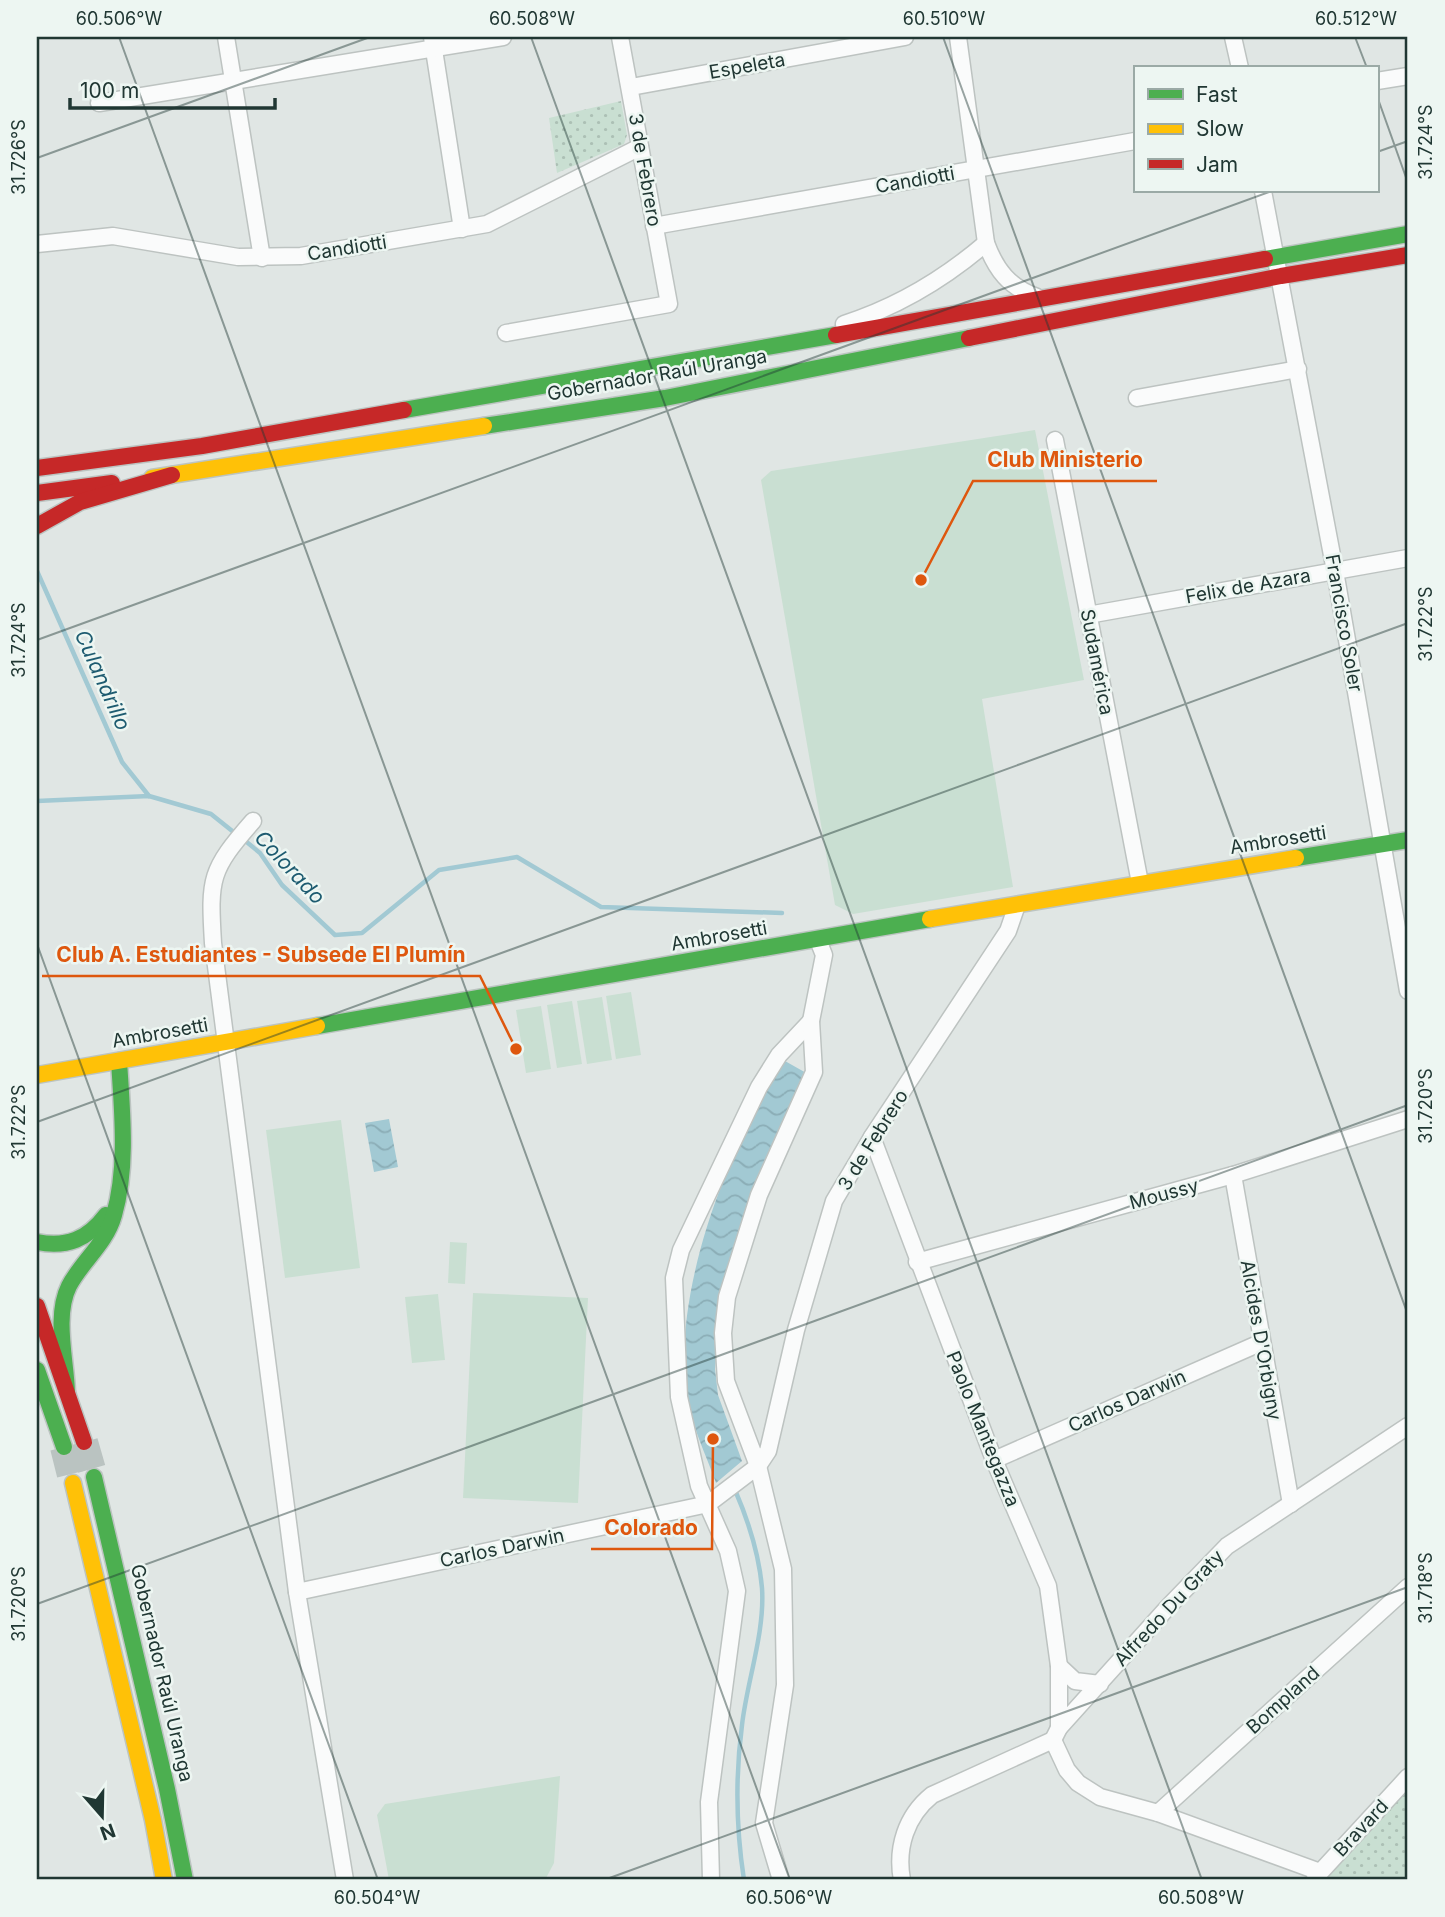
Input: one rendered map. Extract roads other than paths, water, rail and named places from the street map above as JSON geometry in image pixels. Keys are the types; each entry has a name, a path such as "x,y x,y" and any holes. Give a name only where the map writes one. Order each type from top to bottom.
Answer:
{"main road":[{"name":"Gobernador Raúl Uranga","path":"37,468 168,452 1408,234"},
{"name":"Gobernador Raúl Uranga","path":"37,493 172,475 665,398 1281,276 1408,255"},
{"path":"37,526 80,502 172,475"},
{"name":"Ambrosetti","path":"37,1075 1140,883 1408,840"},
{"path":"67,1392 63,1309 65,1294 110,1228 117,1194 121,1093 118,1061"},
{"path":"37,1242 50,1246 83,1239 101,1223 117,1194"},
{"path":"37,1306 84,1441"},
{"path":"37,1370 64,1447"},
{"name":"Gobernador Raúl Uranga","path":"94,1477 167,1788 185,1880"},
{"path":"74,1483 153,1819 164,1880"}],"street":[{"path":"226,37 262,258"},
{"path":"99,103 433,43 503,37"},
{"name":"3 de Febrero","path":"506,333 669,304 620,37"},
{"name":"Espeleta","path":"631,87 905,37"},
{"path":"958,37 986,243 993,262 1006,280 1023,292 1043,299"},
{"path":"1233,37 1240,66"},
{"path":"433,43 462,229"},
{"path":"1378,81 1408,76"},
{"name":"Candiotti","path":"654,226 1134,141"},
{"name":"Candiotti","path":"37,244 113,236 237,257 301,256 462,229 496,219 640,147"},
{"name":"Francisco Soler","path":"1263,192 1335,571 1408,991"},
{"path":"788,343 852,321 923,289 956,269 986,243"},
{"path":"1137,398 1298,369"},
{"name":"Sudamérica","path":"1055,440 1140,883"},
{"name":"Felix de Azara","path":"1088,615 1408,558"},
{"path":"253,821 226,852 213,875 211,908 225,1043 297,1592 345,1880"},
{"name":"3 de Febrero","path":"753,1471 768,1451 796,1330 834,1201 872,1137 1008,931 1017,905"},
{"path":"780,1880 764,1823 785,1685 785,1592 781,1557 726,1381 723,1352 727,1297 759,1195 814,1072 811,1020 824,955 818,940"},
{"path":"711,1880 709,1802 733,1645 737,1591 713,1502 699,1486 679,1397 674,1320 676,1265 759,1087 779,1055 811,1020"},
{"name":"Moussy","path":"917,1262 1233,1175 1408,1119"},
{"name":"Paolo Mantegazza","path":"872,1137 994,1460 1048,1586 1059,1666 1056,1734 1067,1769 1078,1783 1100,1797 1158,1813 1317,1876"},
{"name":"Alcides D'Orbigny","path":"1233,1175 1291,1504"},
{"name":"Carlos Darwin","path":"994,1460 1261,1343"},
{"name":"Alfredo Du Graty","path":"1056,1734 1205,1567 1227,1546 1408,1426"},
{"path":"713,1502 753,1471"},
{"name":"Carlos Darwin","path":"297,1592 713,1502"},
{"name":"Bompland","path":"1158,1813 1408,1587"},
{"path":"1059,1666 1075,1681 1100,1684"},
{"path":"902,1880 901,1852 908,1824 917,1808 932,1795 1056,1734"},
{"name":"Bravard","path":"1317,1876 1408,1777"}],"water":[{"path":"785,1061 808,1074 721,1296 715,1369 718,1395 742,1461 716,1483 695,1427 686,1392 684,1352 688,1309 709,1220 725,1176 764,1095"},
{"path":"389,1119 398,1167 374,1172 365,1123"}],"waterway":[{"name":"Culandrillo","path":"37,571 122,762 149,796"},
{"name":"Colorado","path":"37,801 149,796 211,814 236,834"},
{"name":"Colorado","path":"243,839 260,853 282,885 335,935 362,933 439,870 517,857 601,907 782,913"},
{"name":"Colorado","path":"735,1490 752,1538 762,1588 761,1622 744,1708 738,1764 738,1822 744,1880"}],"tunnel":[{"path":"84,1442 94,1477"},
{"path":"64,1447 73,1483"}],"place":[{"name":"Club Ministerio","path":"921,580"},
{"name":"Club A. Estudiantes - Subsede El Plumín","path":"516,1049"},
{"name":"Colorado","path":"713,1439"}]}
